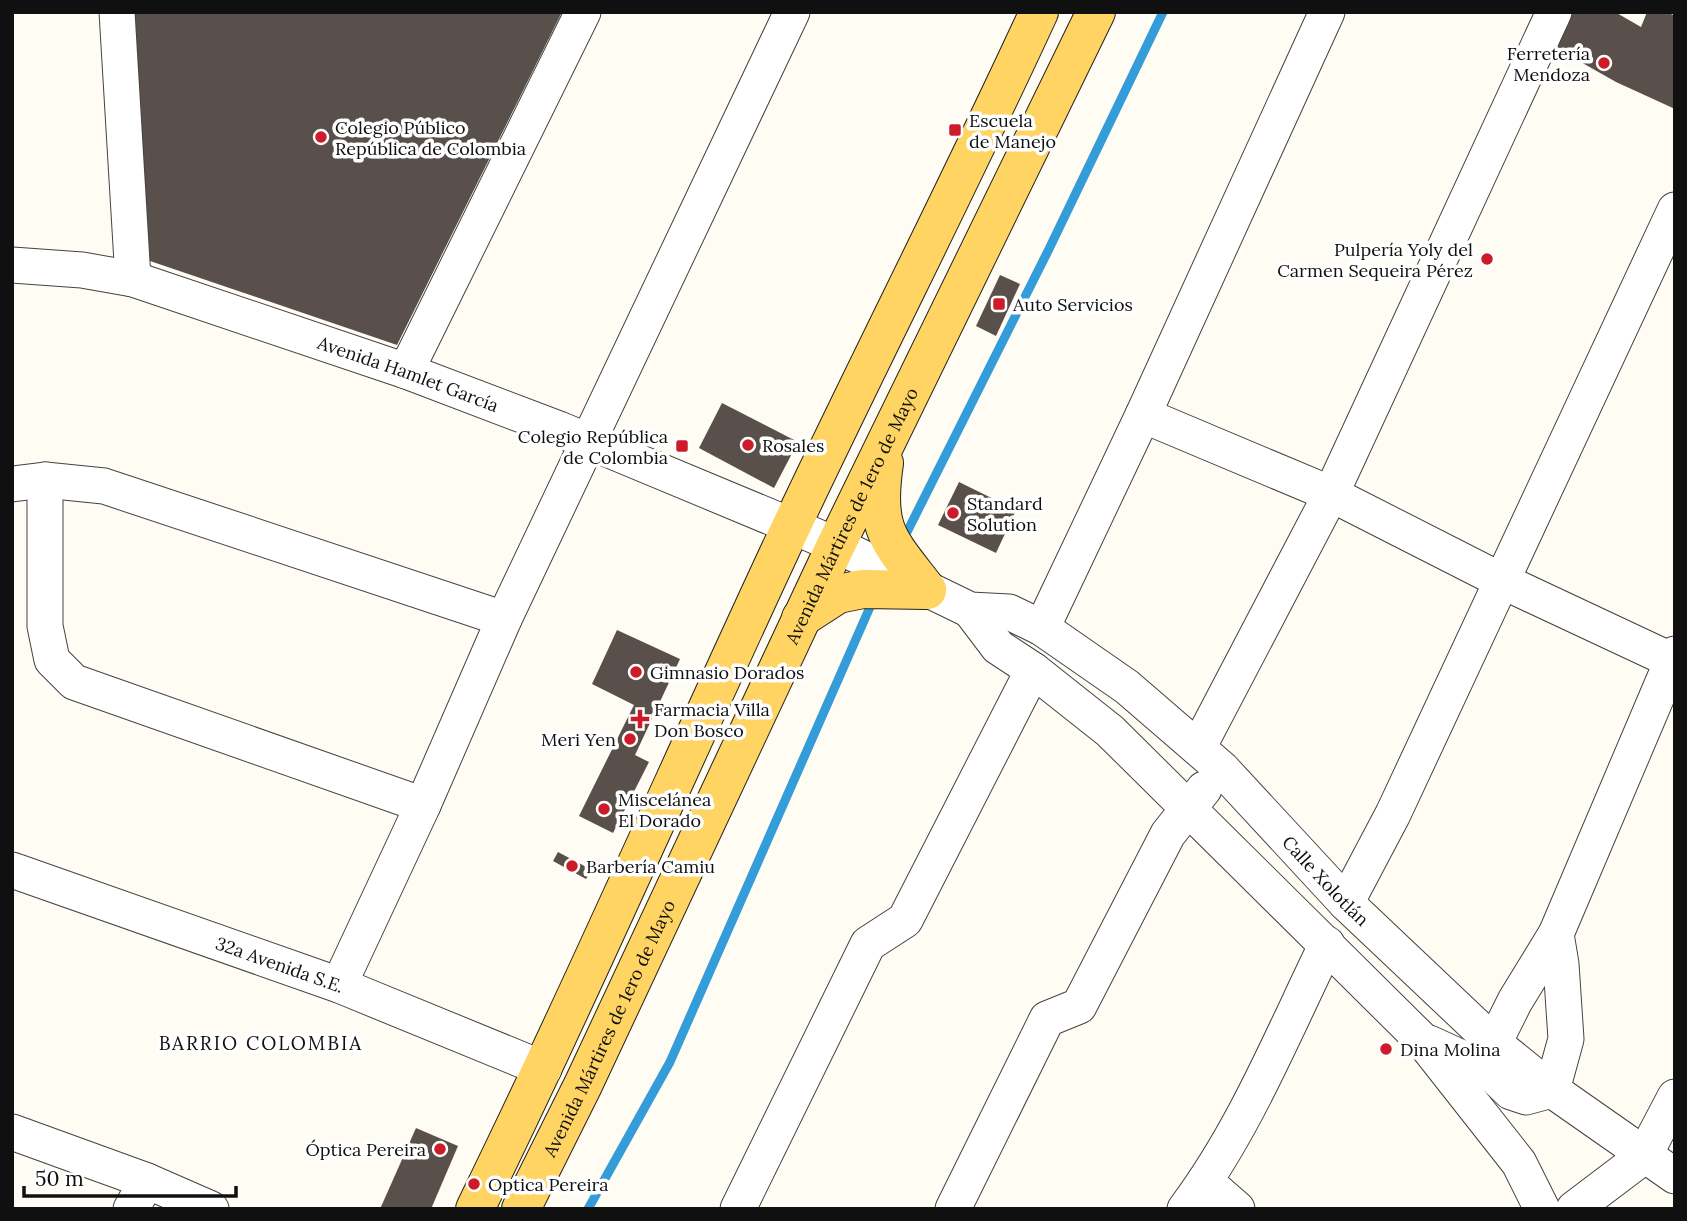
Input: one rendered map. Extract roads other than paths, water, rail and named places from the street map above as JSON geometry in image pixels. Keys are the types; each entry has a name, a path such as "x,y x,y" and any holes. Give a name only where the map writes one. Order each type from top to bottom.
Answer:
{"main road":[{"path":"475,1209 544,1069 792,526 978,144 1039,12"},
{"name":"Avenida Mártires de 1ero de Mayo","path":"521,1209 583,1085 836,545 1096,12"},
{"path":"801,618 838,594 891,572 880,512 886,444"}],"street":[{"path":"117,12 133,279"},
{"path":"406,371 583,12"},
{"path":"339,985 423,805 504,619 792,12"},
{"path":"1042,628 1143,415 1327,12"},
{"path":"953,1209 1047,1019 1079,1006 1168,834 1188,806 1554,12"},
{"path":"1346,903 1393,814 1675,210"},
{"name":"Avenida Hamlet García","path":"12,265 82,270 133,279 406,371 589,442 792,526"},
{"path":"1143,415 1331,494 1502,581 1674,659 1556,934 1515,1001 1494,1043"},
{"path":"423,805 74,682 52,660 45,625 28,482 104,486 504,619"},
{"name":"Calle Xolotlán","path":"792,526 970,610 1009,612 1042,628 1127,687 1210,759 1346,903 1494,1043 1552,1090 1675,1176"},
{"name":"Calle Xolotlán","path":"970,610 998,647 1033,670 1110,731 1423,1041 1519,1163 1542,1209"},
{"path":"738,1209 868,944 905,920 1033,670"},
{"name":"32a Avenida S.E.","path":"12,870 339,985 544,1069"},
{"path":"1423,1041 1488,1069 1511,1092 1526,1097 1552,1090 1566,1039 1556,934"},
{"path":"1185,1209 1247,1110 1327,944"},
{"path":"1515,1001 1565,1010"},
{"path":"1574,1209 1644,1156 1675,1097"},
{"path":"12,1132 139,1195 211,1209"},
{"path":"1205,1181 1237,1209"}],"waterway":[{"path":"902,542 1049,249 1163,12"},
{"path":"588,1209 670,1062 874,598"}],"place":[{"name":"Ferretería Mendoza","path":"1604,63"},
{"name":"Escuela de Manejo","path":"955,130"},
{"name":"Colegio Público República de Colombia","path":"321,137"},
{"name":"Pulpería Yoly del Carmen Sequeira Pérez","path":"1487,259"},
{"name":"Auto Servicios","path":"999,304"},
{"name":"Rosales","path":"748,445"},
{"name":"Colegio República de Colombia","path":"682,446"},
{"name":"Standard Solution","path":"953,513"},
{"name":"Gimnasio Dorados","path":"636,672"},
{"name":"Farmacia Villa Don Bosco","path":"640,719"},
{"name":"Meri Yen","path":"630,739"},
{"name":"Miscelánea El Dorado","path":"604,809"},
{"name":"Barbería Camiu","path":"572,866"},
{"name":"Dina Molina","path":"1386,1049"},
{"name":"Óptica Pereira","path":"440,1149"},
{"name":"Optica Pereira","path":"474,1184"}],"district":[{"name":"BARRIO COLOMBIA","path":"261,1043"}]}
